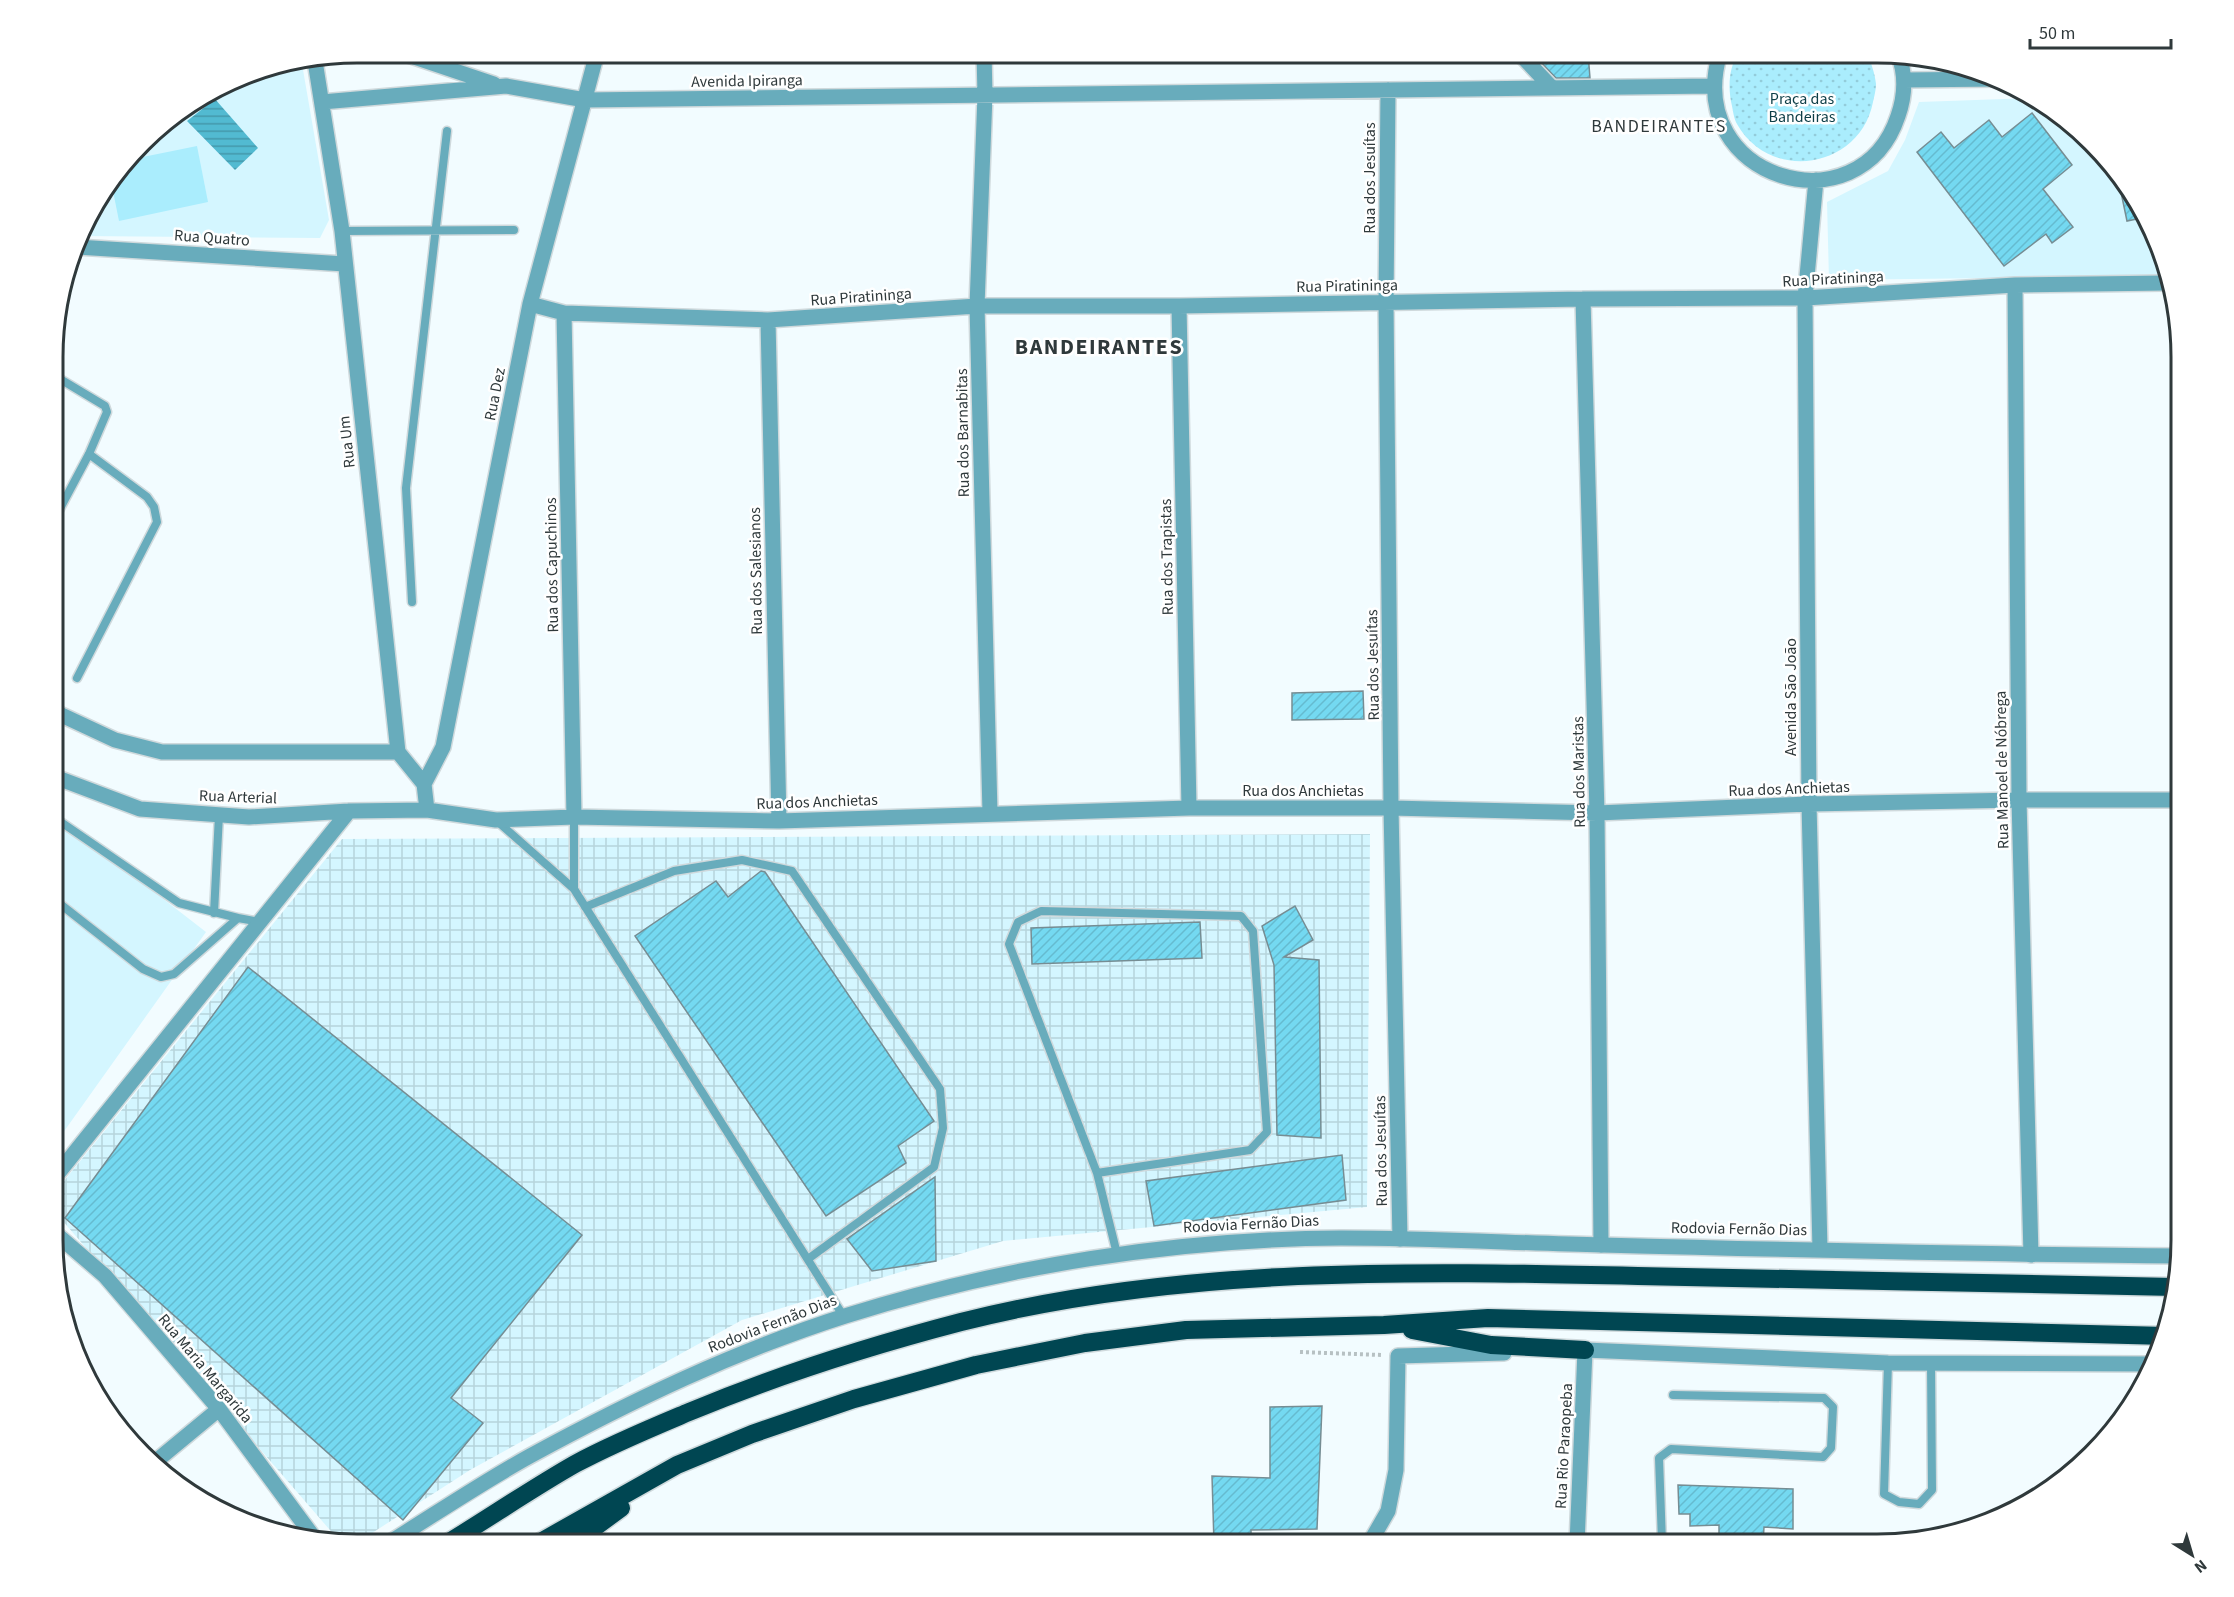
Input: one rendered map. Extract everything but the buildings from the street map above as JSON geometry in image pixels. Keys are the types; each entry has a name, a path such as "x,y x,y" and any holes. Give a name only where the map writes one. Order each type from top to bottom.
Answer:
{"highway":[{"path":"462,1534 576,1464 655,1426 735,1393 841,1356 964,1321 1079,1298 1189,1283 1267,1277 1455,1273 2167,1287"},
{"path":"555,1534 677,1465 752,1434 854,1399 976,1365 1074,1345 1186,1330 1384,1324 1488,1318 2154,1336"},
{"path":"1384,1324 1491,1345 1585,1350"},
{"path":"585,1534 677,1465"}],"street":[{"path":"432,63 490,84 506,86"},
{"name":"Rua Dez","path":"424,784 443,747 530,304 594,63"},
{"name":"Rua dos Barnabitas","path":"984,63 977,306 990,813"},
{"path":"1528,63 1552,88"},
{"path":"1717,63 1714,86 1716,108 1724,129 1736,148 1753,163 1773,174 1794,180 1816,180 1848,172 1881,148 1894,128 1902,104 1904,80 1900,64"},
{"name":"Rua Um","path":"316,66 342,231 398,752"},
{"path":"1904,80 1972,79"},
{"name":"Avenida Ipiranga","path":"322,102 506,86 585,100 1714,86"},
{"name":"Rua dos Jesuítas","path":"1388,90 1386,302 1391,808 1401,1239"},
{"name":"Avenida São João","path":"1816,180 1804,298 1809,804 1820,1249"},
{"name":"Rua Quatro","path":"84,248 345,264"},
{"name":"Rua Piratininga","path":"530,304 564,313 768,320 977,306 1179,306 1583,298 1804,298 2015,285 2161,283"},
{"name":"Rua Manoel de Nóbrega","path":"2015,285 2019,800 2031,1255"},
{"name":"Rua dos Maristas","path":"1583,298 1597,813 1601,1245"},
{"name":"Rua dos Trapistas","path":"1179,306 1189,808"},
{"name":"Rua dos Capuchinos","path":"564,313 574,817"},
{"name":"Rua dos Salesianos","path":"768,320 779,821"},
{"path":"63,716 115,740 162,752 398,752 424,784 427,810"},
{"name":"Rua Arterial","path":"63,780 140,809 249,817 349,811 427,810"},
{"name":"Rua dos Anchietas","path":"427,810 496,820 574,817 779,821 1189,808 1391,808 1597,813 1809,804 2171,800"},
{"path":"63,1167 349,811"},
{"name":"Rodovia Fernão Dias","path":"403,1534 527,1458 654,1391 762,1345 844,1317 1026,1270 1117,1254 1197,1245 1337,1238 2031,1255 2170,1256"},
{"name":"Rua Maria Margarida","path":"63,1240 105,1276 219,1409 308,1529"},
{"path":"1375,1534 1388,1511 1396,1470 1398,1356 1585,1350 1888,1363 2144,1364"},
{"name":"Rua Rio Paraopeba","path":"1577,1534 1585,1350"},
{"path":"160,1458 219,1409"}],"lane":[{"path":"412,602 406,488 447,131"},
{"path":"342,231 514,230"},
{"path":"63,381 105,406 106,412 89,454 63,503"},
{"path":"77,678 157,522 154,507 147,497 89,454"},
{"path":"214,913 219,815"},
{"path":"574,817 574,889"},
{"path":"496,820 574,889 844,1317"},
{"path":"63,824 178,903 260,922"},
{"path":"585,907 674,871 742,861 792,871 940,1089 943,1128 934,1167 808,1259"},
{"path":"63,906 143,969 161,977 174,974 238,918"},
{"path":"1097,1173 1250,1150 1268,1132 1253,931 1241,916 1041,911 1018,922 1009,944 1097,1173 1117,1254"},
{"path":"1888,1363 1884,1494 1899,1502 1919,1504 1932,1490 1930,1363"},
{"path":"1662,1534 1659,1458 1671,1449 1823,1457 1831,1448 1833,1407 1824,1398 1673,1395"}],"path":[{"path":"1300,1352 1398,1356"}],"shaded area":[{"path":"303,69 329,220 320,238 89,236 102,210 124,178 149,149 178,124 210,102 245,85"},
{"path":"215,99 258,148 235,170 187,121"},
{"path":"2017,99 2056,124 2098,163 2132,210 2149,245 2159,276 1829,280 1827,202 1888,171 1905,140 1919,102"},
{"path":"63,821 206,932 63,1133"},
{"path":"1370,834 1367,1207 1003,1241 742,1320 470,1470 371,1534 332,1532 63,1221 63,1182 342,839"}],"green space":[{"name":"Praça das Bandeiras","path":"1734,63 1871,63 1876,84 1865,125 1851,142 1833,154 1813,160 1791,161 1770,155 1752,143 1734,117 1730,93"},
{"path":"197,146 208,202 119,221 113,193 141,157"}],"district":[{"name":"BANDEIRANTES","path":"1659,126"},
{"name":"BANDEIRANTES","path":"1099,346"}]}
